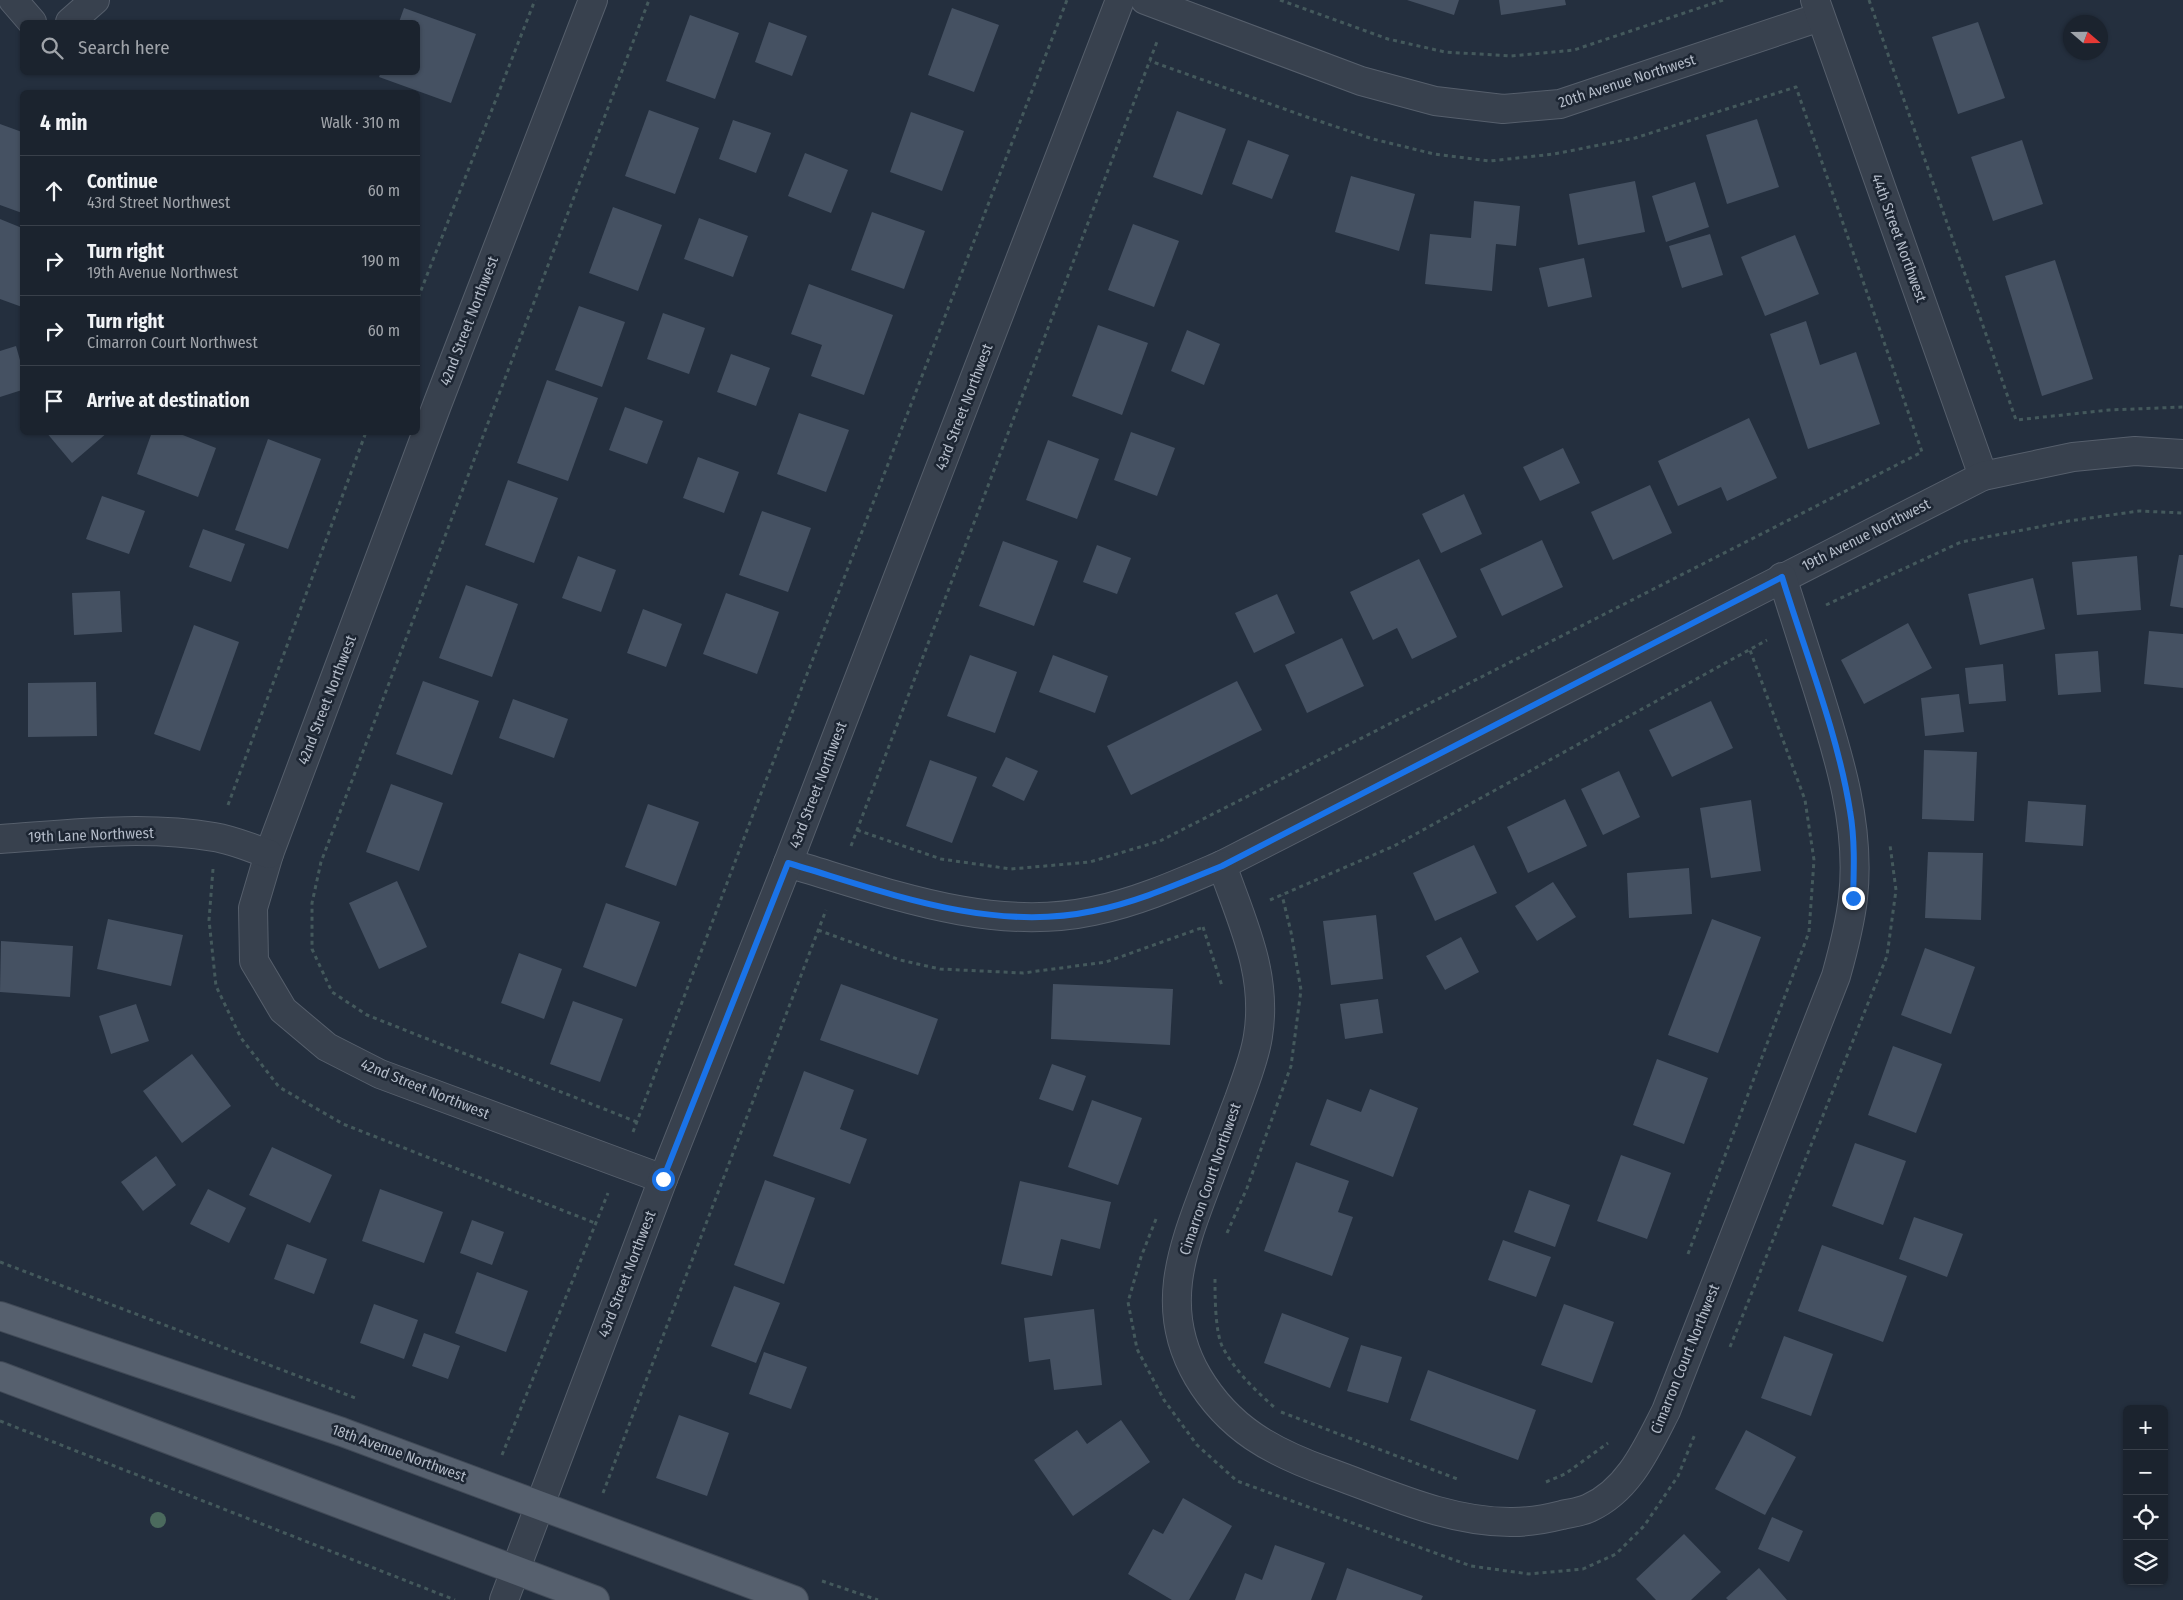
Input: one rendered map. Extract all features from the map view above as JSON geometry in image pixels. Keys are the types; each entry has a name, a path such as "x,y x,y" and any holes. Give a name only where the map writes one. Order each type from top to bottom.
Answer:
{"main road":[{"name":"18th Avenue Northwest","path":"0,1316 342,1432 794,1600"},
{"path":"0,1376 595,1600"}],"street":[{"path":"13,0 30,20"},
{"path":"72,20 95,0"},
{"name":"42nd Street Northwest","path":"420,422 593,0"},
{"name":"43rd Street Northwest","path":"504,1600 663,1179 788,863 1120,0"},
{"name":"20th Avenue Northwest","path":"1145,0 1361,81 1435,101 1503,109 1560,104 1818,9"},
{"name":"44th Street Northwest","path":"1818,9 1983,476"},
{"name":"42nd Street Northwest","path":"415,435 269,854 253,908 254,961 283,1010 327,1047 380,1074 663,1179"},
{"name":"19th Avenue Northwest","path":"788,863 943,907 1010,917 1062,915 1093,911 1152,894 1222,866 1782,577 1983,476 2073,457 2135,451 2183,454"},
{"name":"Cimarron Court Northwest","path":"1222,866 1255,958 1261,991 1258,1036 1245,1081 1186,1239 1177,1284 1176,1304 1182,1343 1190,1364 1210,1397 1226,1416 1256,1440 1292,1459 1428,1508 1487,1521 1514,1522 1547,1519 1588,1508 1613,1492 1633,1472 1666,1411 1836,976 1847,935 1853,898 1854,872 1850,811 1838,755 1782,577"},
{"name":"19th Lane Northwest","path":"0,838 121,831 180,833 216,837 269,854"}],"path":[{"path":"420,293 535,0"},
{"path":"649,0 321,862 312,903 312,949 332,992 367,1015 637,1122 758,800 1067,0"},
{"path":"1280,0 1388,39 1445,52 1511,56 1574,50 1724,0"},
{"path":"1869,0 2016,420 2109,410 2183,407"},
{"path":"1150,60 857,830 941,859 1010,870 1090,862 1160,841 1922,452 1796,87"},
{"path":"216,837 365,435"},
{"path":"1820,608 1961,542 2069,521 2140,511 2183,513"},
{"path":"1227,1234 1247,1188 1291,1066 1301,990 1291,932 1282,895 1394,846 1750,650 1805,800 1814,860 1809,932 1688,1257"},
{"path":"1730,1348 1887,956 1896,890 1889,837"},
{"path":"602,1498 818,930 900,960 940,969 1023,973 1106,962 1203,928 1223,988"},
{"path":"1159,1212 1141,1257 1128,1302 1137,1349 1164,1400 1197,1445 1237,1481 1471,1566 1529,1574 1583,1569 1616,1554 1644,1526 1678,1476 1696,1430"},
{"path":"493,1451 502,1455 596,1223"},
{"path":"0,1262 363,1401"},
{"path":"1215,1270 1215,1305 1222,1347 1248,1384 1279,1411 1467,1482"},
{"path":"0,1421 455,1600"},
{"path":"1541,1484 1566,1474 1606,1445 1612,1437"}],"building":[{"path":"1407,0 1459,0 1454,15"},
{"path":"1499,0 1565,0 1566,5 1501,15"},
{"path":"404,8 476,34 451,103 420,92 420,90 415,90 379,77 380,75 420,75 420,20 400,20"},
{"path":"952,8 999,25 974,92 928,75"},
{"path":"690,15 739,33 715,99 666,81"},
{"path":"769,22 807,36 792,76 755,62"},
{"path":"1978,22 2005,98 1958,114 1932,37"},
{"path":"649,110 699,128 675,194 625,176"},
{"path":"1177,111 1226,129 1202,195 1153,177"},
{"path":"911,112 964,131 942,191 890,172"},
{"path":"1757,119 1779,187 1727,204 1706,135"},
{"path":"733,120 771,133 756,173 719,159"},
{"path":"0,124 20,131 20,212 0,205"},
{"path":"1248,140 1289,155 1272,199 1232,184"},
{"path":"2022,140 2043,204 1993,221 1971,157"},
{"path":"805,153 848,170 831,213 788,196"},
{"path":"1351,176 1415,194 1399,251 1335,232"},
{"path":"1635,181 1645,232 1578,245 1569,194"},
{"path":"1695,182 1709,227 1666,242 1652,196"},
{"path":"1474,201 1520,206 1516,246 1496,244 1492,291 1425,284 1430,234 1471,238"},
{"path":"613,207 662,225 638,291 589,273"},
{"path":"872,212 925,231 904,289 851,270"},
{"path":"699,218 748,236 733,277 684,259"},
{"path":"0,219 20,227 20,306 0,299"},
{"path":"1133,224 1179,241 1154,307 1108,290"},
{"path":"1710,234 1723,275 1682,288 1669,246"},
{"path":"1795,235 1819,294 1765,316 1741,257"},
{"path":"1584,258 1592,297 1548,307 1539,268"},
{"path":"2055,260 2093,379 2042,396 2005,276"},
{"path":"809,284 893,315 864,395 811,376 822,345 791,334"},
{"path":"579,306 625,322 602,387 555,370"},
{"path":"663,313 705,328 689,374 647,359"},
{"path":"1806,321 1820,365 1856,352 1880,424 1808,449 1770,334"},
{"path":"1098,325 1148,343 1122,415 1072,396"},
{"path":"1187,330 1220,344 1204,385 1171,371"},
{"path":"16,346 20,360 20,391 0,397 0,351"},
{"path":"731,354 770,368 756,406 717,392"},
{"path":"547,380 598,398 568,481 517,463"},
{"path":"625,407 663,421 647,464 609,450"},
{"path":"799,413 849,430 826,492 777,474"},
{"path":"1749,418 1777,478 1727,501 1721,487 1678,506 1658,461"},
{"path":"1131,432 1175,448 1157,496 1114,480"},
{"path":"49,435 105,435 72,463"},
{"path":"151,435 183,435 216,448 198,497 137,474"},
{"path":"268,439 321,459 288,549 235,530"},
{"path":"1048,440 1099,459 1077,519 1026,500"},
{"path":"1563,448 1580,483 1540,501 1523,467"},
{"path":"698,457 739,472 724,513 683,498"},
{"path":"508,480 558,498 534,563 485,545"},
{"path":"1650,485 1672,533 1613,560 1591,512"},
{"path":"1464,494 1482,534 1441,553 1422,514"},
{"path":"102,496 145,511 129,554 86,539"},
{"path":"762,511 811,528 788,592 739,575"},
{"path":"203,529 245,544 231,582 189,567"},
{"path":"1542,540 1563,587 1502,616 1480,569"},
{"path":"1003,541 1058,561 1034,626 979,606"},
{"path":"1097,545 1131,558 1117,594 1083,582"},
{"path":"2179,555 2183,555 2183,608 2170,606"},
{"path":"578,556 616,570 601,612 562,598"},
{"path":"2137,556 2141,610 2077,615 2072,562"},
{"path":"1419,559 1457,637 1412,659 1397,628 1373,640 1350,592"},
{"path":"2033,578 2045,629 1980,645 1968,594"},
{"path":"466,585 518,604 492,677 439,658"},
{"path":"120,591 122,632 74,635 72,593"},
{"path":"726,593 779,612 757,674 703,654"},
{"path":"1277,594 1295,633 1254,653 1235,613"},
{"path":"643,609 682,624 666,667 627,653"},
{"path":"1908,623 1932,668 1864,704 1841,660"},
{"path":"194,625 239,642 200,751 154,734"},
{"path":"2149,631 2183,634 2183,688 2144,684"},
{"path":"1342,638 1364,686 1307,713 1285,665"},
{"path":"2098,651 2101,692 2058,695 2055,654"},
{"path":"970,655 1017,672 995,733 947,716"},
{"path":"1053,655 1108,676 1095,713 1039,692"},
{"path":"2003,664 2006,701 1969,704 1965,668"},
{"path":"423,681 479,701 452,775 396,754"},
{"path":"1237,681 1262,730 1131,795 1107,746"},
{"path":"96,682 97,736 28,737 28,683"},
{"path":"1959,694 1964,732 1925,736 1921,698"},
{"path":"513,699 568,719 554,758 499,738"},
{"path":"1711,701 1733,748 1672,777 1649,730"},
{"path":"1924,750 1977,752 1974,821 1922,819"},
{"path":"1006,757 1038,771 1024,801 992,786"},
{"path":"930,760 977,777 952,843 906,826"},
{"path":"1619,771 1640,817 1603,835 1581,789"},
{"path":"391,784 443,803 419,871 366,852"},
{"path":"1565,799 1587,846 1528,873 1507,827"},
{"path":"1751,800 1761,871 1711,878 1700,808"},
{"path":"2028,801 2086,805 2083,846 2025,842"},
{"path":"648,804 699,822 676,886 625,867"},
{"path":"1474,845 1497,893 1435,921 1413,873"},
{"path":"1928,852 1983,853 1981,920 1925,918"},
{"path":"1689,868 1692,914 1629,918 1627,873"},
{"path":"397,881 427,947 379,969 349,903"},
{"path":"1553,882 1576,917 1537,941 1515,906"},
{"path":"606,903 660,922 636,987 583,967"},
{"path":"1376,915 1383,979 1331,985 1323,921"},
{"path":"108,919 183,935 171,986 97,969"},
{"path":"1712,919 1761,937 1718,1053 1668,1035"},
{"path":"1461,937 1479,972 1445,990 1426,956"},
{"path":"1,941 73,946 70,997 0,992"},
{"path":"1925,948 1975,967 1951,1034 1901,1015"},
{"path":"519,953 562,969 544,1019 501,1003"},
{"path":"841,984 938,1019 918,1075 820,1040"},
{"path":"1053,984 1173,989 1170,1045 1051,1039"},
{"path":"1378,999 1383,1033 1345,1039 1340,1004"},
{"path":"573,1001 623,1019 600,1082 550,1064"},
{"path":"136,1004 149,1041 111,1054 99,1016"},
{"path":"1893,1046 1942,1064 1916,1133 1868,1115"},
{"path":"192,1054 231,1106 182,1143 143,1091"},
{"path":"1657,1059 1708,1078 1684,1144 1633,1125"},
{"path":"1052,1064 1086,1076 1073,1111 1039,1099"},
{"path":"804,1071 854,1090 840,1129 867,1139 850,1184 773,1156"},
{"path":"1370,1089 1418,1108 1393,1177 1310,1145 1327,1099 1361,1112"},
{"path":"1092,1100 1142,1118 1118,1185 1068,1167"},
{"path":"1855,1143 1906,1161 1883,1225 1832,1206"},
{"path":"272,1147 332,1175 310,1223 249,1195"},
{"path":"1621,1155 1671,1173 1647,1239 1597,1221"},
{"path":"156,1156 176,1185 143,1211 121,1182"},
{"path":"1296,1162 1349,1181 1338,1212 1353,1217 1332,1276 1264,1251"},
{"path":"765,1180 815,1198 784,1284 734,1265"},
{"path":"1020,1181 1111,1202 1100,1249 1061,1239 1052,1276 1001,1264"},
{"path":"208,1189 246,1208 229,1243 190,1224"},
{"path":"380,1189 443,1212 424,1263 362,1241"},
{"path":"1529,1190 1570,1205 1555,1247 1514,1232"},
{"path":"1914,1217 1963,1234 1947,1277 1899,1259"},
{"path":"472,1220 504,1232 492,1265 460,1253"},
{"path":"1503,1240 1551,1257 1536,1297 1488,1280"},
{"path":"287,1244 327,1259 314,1294 274,1279"},
{"path":"1822,1245 1907,1276 1883,1342 1798,1311"},
{"path":"477,1272 528,1291 506,1352 455,1333"},
{"path":"734,1286 780,1303 756,1363 711,1346"},
{"path":"374,1304 418,1320 404,1359 360,1343"},
{"path":"1564,1304 1614,1322 1592,1383 1541,1365"},
{"path":"1094,1309 1102,1385 1054,1390 1050,1359 1029,1362 1024,1318"},
{"path":"1282,1313 1349,1338 1330,1388 1264,1363"},
{"path":"424,1333 460,1346 448,1379 412,1366"},
{"path":"1784,1336 1833,1354 1811,1416 1761,1398"},
{"path":"1361,1345 1402,1357 1388,1403 1347,1391"},
{"path":"764,1352 807,1367 791,1409 749,1394"},
{"path":"1428,1370 1536,1410 1518,1460 1410,1420"},
{"path":"679,1415 729,1433 707,1496 656,1478"},
{"path":"1121,1420 1150,1462 1073,1516 1034,1460 1077,1430 1087,1444"},
{"path":"1746,1430 1796,1457 1765,1515 1715,1489"},
{"path":"1183,1498 1232,1526 1189,1600 1172,1600 1128,1574 1153,1529 1163,1534"},
{"path":"1772,1517 1803,1531 1789,1562 1758,1549"},
{"path":"1684,1534 1721,1572 1691,1600 1656,1600 1636,1579"},
{"path":"1275,1545 1325,1563 1311,1600 1235,1600 1245,1573 1262,1580"},
{"path":"1347,1568 1423,1596 1421,1600 1336,1600"},
{"path":"1759,1568 1787,1600 1728,1600 1726,1598"}],"route":[{"path":"663,1179 788,863 894,895 987,915 1010,917 1062,915 1093,911 1152,894 1222,866 1782,577 1838,755 1850,811 1854,854 1853,898"}]}
